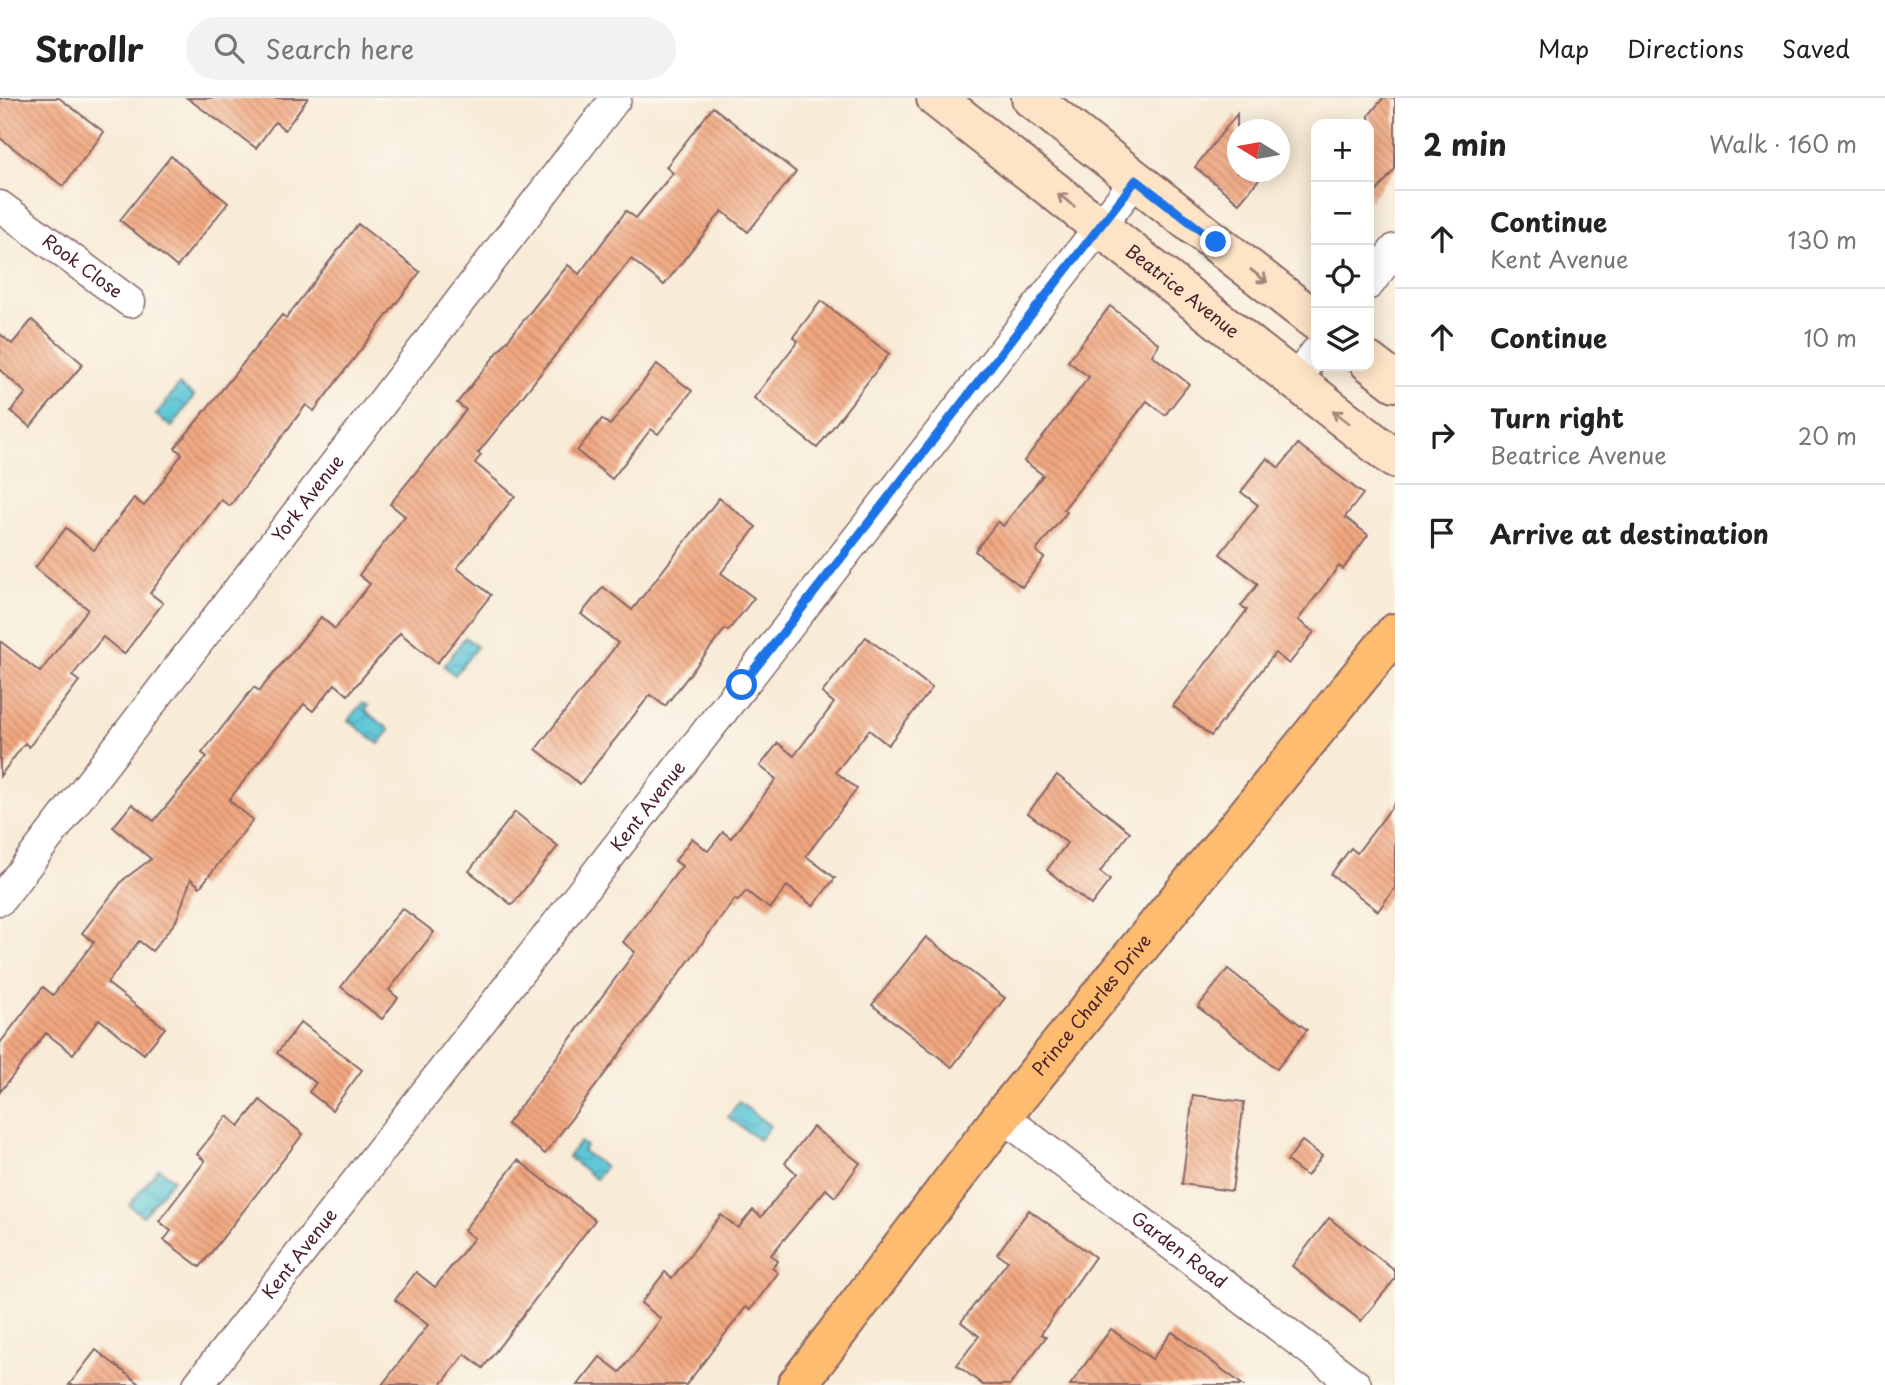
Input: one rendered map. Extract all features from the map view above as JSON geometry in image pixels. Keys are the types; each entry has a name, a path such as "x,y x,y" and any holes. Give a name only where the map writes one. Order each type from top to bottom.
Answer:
{"highway":[{"name":"Prince Charles Drive","path":"797,1385 1002,1116 1395,633"}],"street":[{"name":"York Avenue","path":"0,900 616,98"},
{"name":"Beatrice Avenue","path":"936,98 1099,226 1306,366 1395,459"},
{"path":"1031,98 1311,317"},
{"name":"Kent Avenue","path":"198,1385 1136,180"},
{"name":"Rook Close","path":"0,206 130,302"},
{"path":"1374,277 1395,249"},
{"path":"1374,366 1395,382"},
{"name":"Garden Road","path":"1002,1116 1356,1385"}],"water":[{"path":"179,385 194,396 172,427 156,415"},
{"path":"465,637 477,647 455,675 444,666"},
{"path":"362,703 367,706 364,710 390,730 379,744 348,720"},
{"path":"739,1102 770,1126 759,1140 728,1117"},
{"path":"580,1142 586,1146 583,1151 605,1167 596,1179 568,1157"},
{"path":"159,1168 173,1179 143,1216 129,1205"}],"building":[{"path":"0,98 59,98 104,132 63,186 0,138"},
{"path":"187,98 308,98 285,130 275,122 256,148"},
{"path":"1383,98 1395,98 1395,169 1374,195 1374,119 1369,119 1369,115"},
{"path":"713,107 796,172 748,232 722,211 664,285 631,259 478,453 481,455 475,463 515,496 457,568 491,595 437,663 400,633 348,695 335,684 313,711 304,704 229,800 253,820 200,887 191,879 176,921 152,951 139,941 107,983 165,1028 144,1054 99,1019 73,1054 46,1033 0,1092 0,1043 43,987 53,995 94,942 82,933 123,880 151,859 113,827 132,804 154,821 207,757 202,753 254,687 259,691 321,617 335,629 370,584 359,575 405,516 390,504 466,410 457,403 568,265 579,274 626,211 636,218 673,173 666,167"},
{"path":"1227,127 1227,182 1257,182 1239,203 1195,167"},
{"path":"171,156 228,203 177,267 120,220"},
{"path":"358,224 420,272 314,411 306,405 230,506 221,500 150,593 163,603 124,654 103,637 72,676 79,681 29,747 25,743 0,776 0,641 40,672 88,609 35,568 66,528 94,550 134,498 144,506 182,454 175,448 282,315 286,318"},
{"path":"821,301 889,354 817,448 754,398 798,341 793,337"},
{"path":"1110,306 1159,344 1152,355 1189,384 1165,415 1147,401 1064,509 1067,512 1036,551 1044,558 1022,587 975,551 998,521 1003,526 1043,475 1024,461 1089,377 1068,361"},
{"path":"32,320 83,364 30,427 11,411 26,393 0,370 0,334 12,344"},
{"path":"657,364 692,391 658,434 651,429 612,479 577,451 602,419 610,425"},
{"path":"1298,444 1363,494 1345,517 1368,535 1343,569 1339,566 1298,620 1314,632 1289,664 1275,653 1211,736 1173,706 1247,610 1241,606 1258,584 1220,554 1258,505 1241,492 1267,458 1279,468"},
{"path":"719,498 756,527 721,573 754,598 728,631 725,629 665,706 650,695 580,784 536,749 618,643 581,614 603,587 632,610"},
{"path":"866,637 932,688 888,745 869,730 836,772 857,789 806,856 835,878 813,906 787,886 770,909 746,891 738,901 735,899 545,1154 507,1124 635,952 623,942 682,866 675,861 692,838 708,851 723,832 731,838 776,779 760,766 778,743 794,756 834,703 822,693"},
{"path":"1057,775 1130,832 1100,872 1110,880 1091,905 1047,870 1067,843 1028,813"},
{"path":"1395,803 1395,888 1378,911 1331,874 1351,848 1357,853"},
{"path":"515,812 558,846 512,905 469,871"},
{"path":"402,908 434,932 389,990 398,998 382,1019 341,987"},
{"path":"926,937 1005,998 952,1067 872,1005"},
{"path":"1228,969 1307,1030 1277,1069 1198,1007"},
{"path":"301,1022 362,1070 332,1110 309,1092 316,1083 277,1053"},
{"path":"1193,1095 1244,1102 1232,1191 1182,1184"},
{"path":"260,1100 303,1134 200,1267 164,1240 171,1231 159,1221 205,1161 197,1154 227,1116 239,1126"},
{"path":"813,1127 860,1163 835,1197 826,1189 771,1255 778,1261 772,1268 778,1273 750,1310 746,1307 686,1385 578,1385 600,1357 620,1372 661,1319 641,1303 665,1272 672,1278 721,1215 738,1228 753,1210 761,1217 796,1173 785,1163"},
{"path":"1302,1141 1322,1156 1307,1176 1287,1161"},
{"path":"518,1160 595,1220 483,1368 465,1354 441,1385 382,1385 428,1325 395,1300 416,1272 435,1287 474,1238 464,1230"},
{"path":"1029,1210 1095,1257 1041,1334 1046,1337 1010,1385 983,1385 957,1365 979,1336 961,1322 1008,1261 997,1254"},
{"path":"1329,1218 1395,1271 1395,1279 1361,1321 1292,1266"},
{"path":"1111,1329 1152,1359 1172,1332 1243,1385 1070,1385"},
{"path":"96,1350 141,1385 69,1385"}],"route":[{"path":"742,685 1136,180 1216,242"}]}
